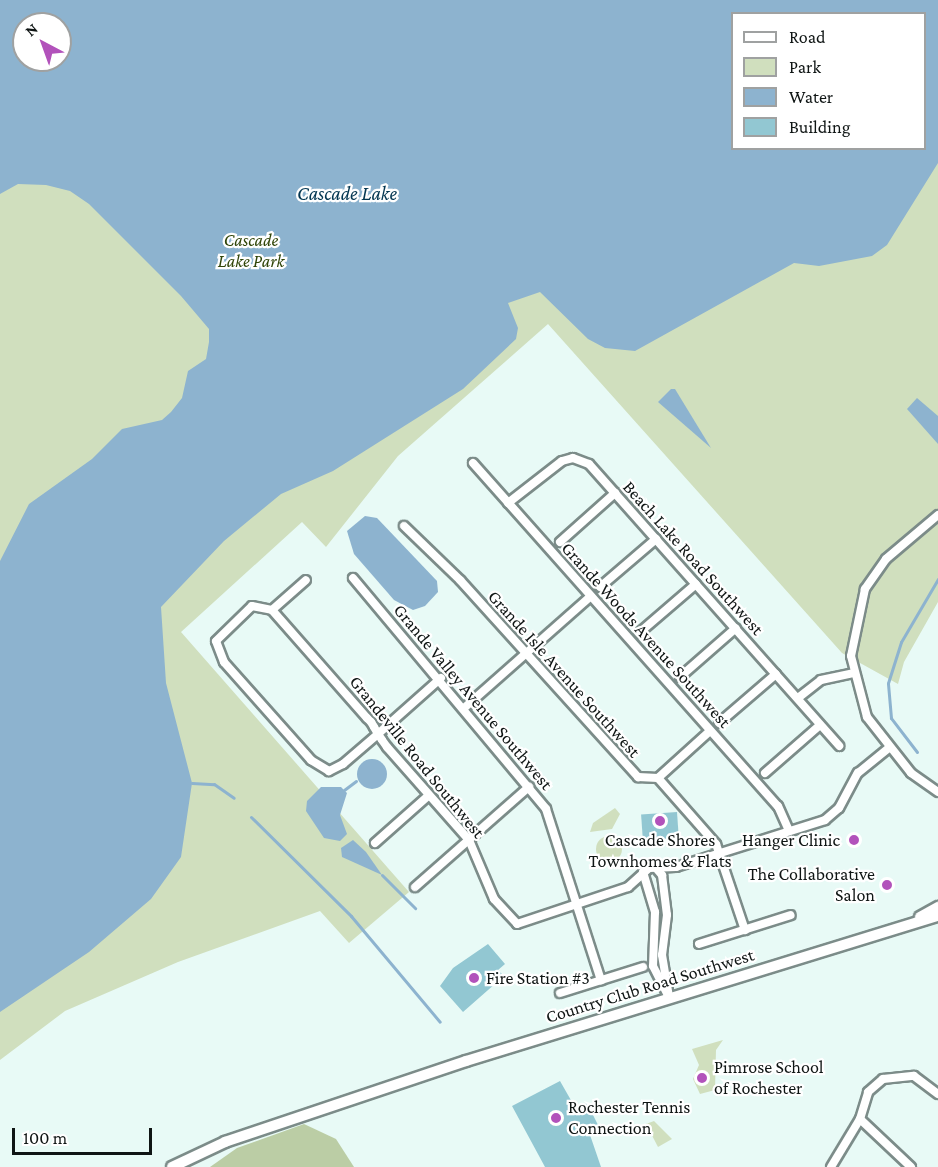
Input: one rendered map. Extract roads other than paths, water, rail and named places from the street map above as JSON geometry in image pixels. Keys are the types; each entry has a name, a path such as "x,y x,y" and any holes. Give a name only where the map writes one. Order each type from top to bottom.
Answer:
{"main road":[{"path":"909,922 938,907"},
{"path":"909,922 938,916"},
{"name":"Country Club Road Southwest","path":"172,1167 225,1142 402,1083 909,922"}],"street":[{"name":"Beach Lake Road Southwest","path":"508,503 573,458 589,464 839,746"},
{"name":"Grande Woods Avenue Southwest","path":"473,463 778,806 789,831"},
{"path":"560,542 615,493"},
{"path":"937,789 890,747 864,712 853,673 852,630 865,589 879,567 938,514"},
{"name":"Grande Isle Avenue Southwest","path":"404,526 526,653 630,771 643,779 658,778"},
{"path":"600,587 656,539"},
{"name":"Grande Valley Avenue Southwest","path":"352,578 441,678 548,812 601,980"},
{"path":"306,580 272,610 252,606 222,630 216,645 224,662 324,770 338,768 441,678"},
{"path":"639,633 696,584"},
{"path":"464,708 591,597"},
{"name":"Grandeville Road Southwest","path":"272,610 469,840 494,899 517,924 628,887 657,887 676,867"},
{"path":"680,677 736,628"},
{"path":"798,698 821,680 853,673"},
{"path":"719,723 776,674"},
{"path":"765,773 820,725"},
{"path":"711,731 658,778 720,853 744,930"},
{"name":"Grandeville Road Southwest","path":"628,887 643,872 655,867 676,867 833,815 858,773 890,747"},
{"path":"415,887 529,787"},
{"path":"375,843 429,795"},
{"path":"655,867 663,880 669,998"},
{"path":"643,872 646,886 655,906 653,966 669,998"},
{"path":"699,944 791,915"},
{"path":"654,933 665,935"},
{"path":"560,993 643,967"},
{"path":"831,1167 860,1119 874,1085 902,1074 924,1081 938,1094"},
{"path":"860,1119 911,1167"}],"water":[{"name":"Cascade Lake","path":"0,0 938,0 938,163 887,245 872,256 819,266 794,263 635,351 605,348 588,339 540,292 508,303 518,328 516,339 463,389 333,471 281,494 224,541 161,607 166,683 192,783 181,857 151,899 89,952 0,1012 0,561 29,504 92,459 122,429 162,420 171,412 182,398 188,371 206,359 209,342 209,329 181,296 89,204 70,191 46,185 18,184 0,194"},
{"path":"671,389 675,389 711,448 658,402"},
{"path":"917,398 938,416 938,444 907,409"},
{"path":"365,516 377,518 437,581 438,592 425,606 413,610 394,600 354,554 347,531"},
{"path":"372,759 383,763 387,774 383,785 372,789 361,785 357,774 361,763"},
{"path":"321,787 341,787 347,793 340,815 347,834 340,841 324,838 306,811 307,801"},
{"path":"353,840 366,852 382,875 342,857 341,848"}],"waterway":[{"path":"917,752 891,718 888,683 901,642 938,579"},
{"path":"344,790 356,781"},
{"path":"192,783 214,784 234,798"},
{"path":"251,817 351,916 440,1022"},
{"path":"382,875 415,908"}],"place":[{"name":"Cascade Shores Townhomes & Flats","path":"660,821"},
{"name":"Hanger Clinic","path":"854,840"},
{"name":"The Collaborative Salon","path":"887,885"},
{"name":"Fire Station #3","path":"474,978"},
{"name":"Pimrose School of Rochester","path":"702,1078"},
{"name":"Rochester Tennis Connection","path":"556,1118"}],"park label":[{"name":"Cascade Lake Park","path":"251,251"}]}
